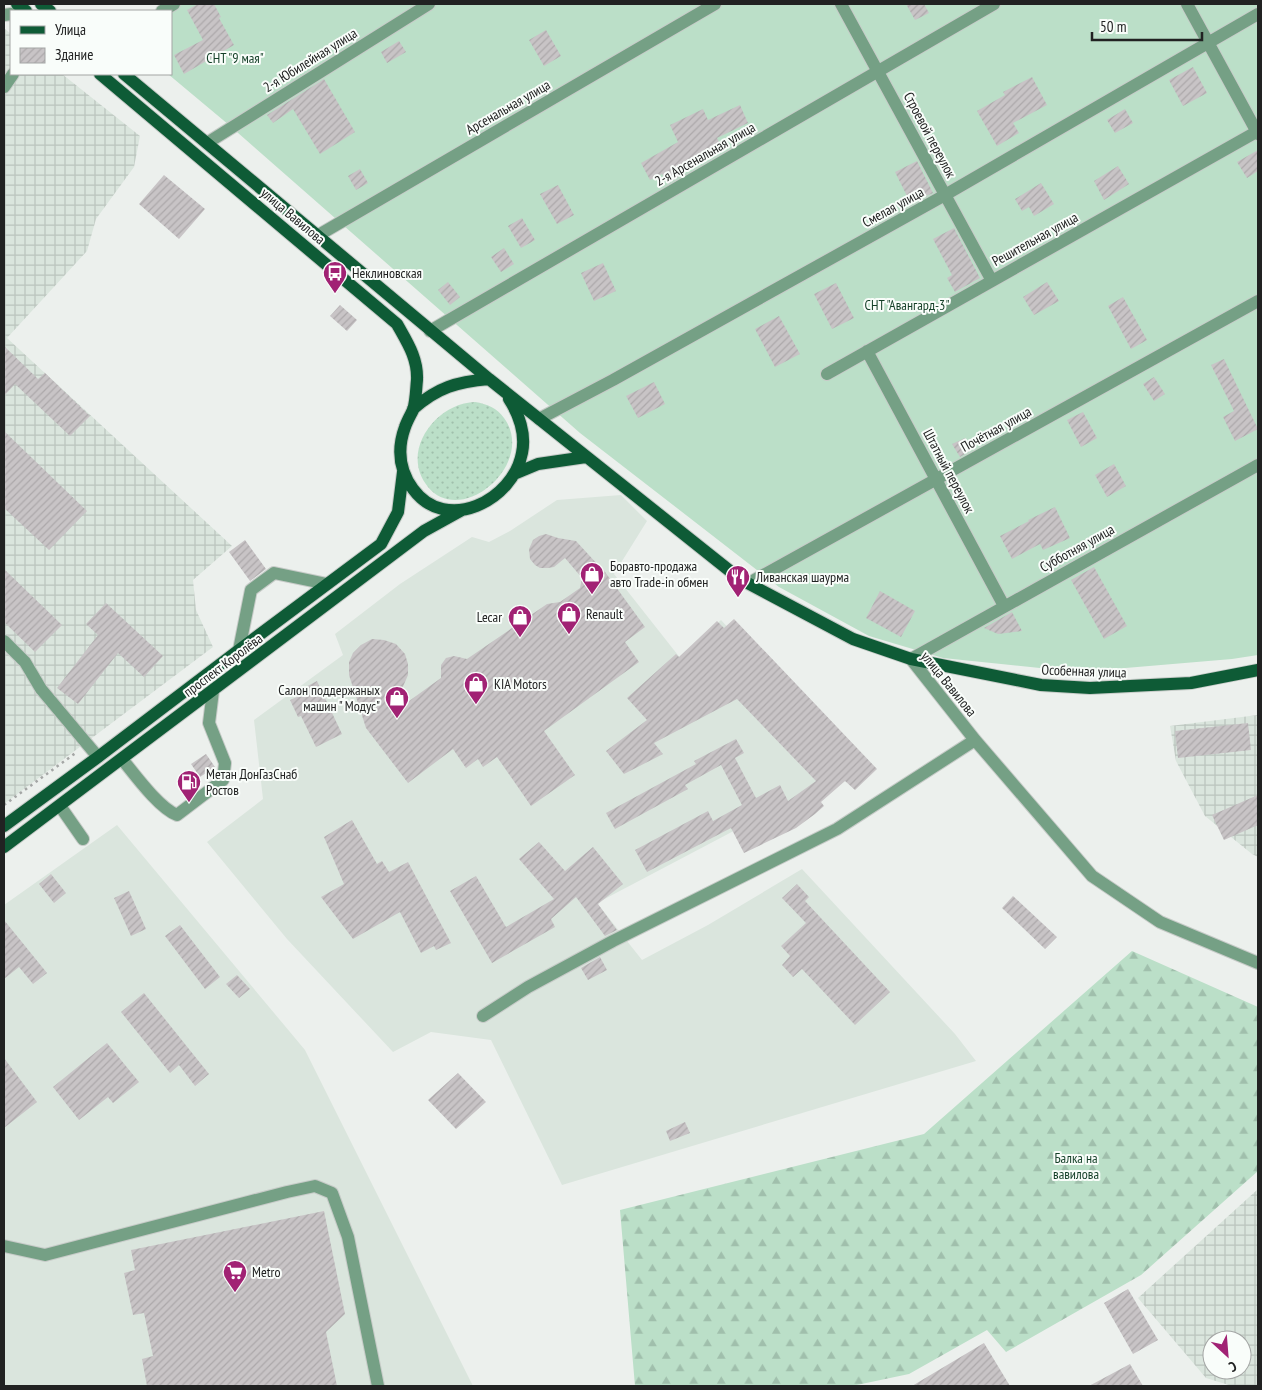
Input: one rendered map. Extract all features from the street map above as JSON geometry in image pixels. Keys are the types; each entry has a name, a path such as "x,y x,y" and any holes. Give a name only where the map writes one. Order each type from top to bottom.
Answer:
{"main road":[{"name":"улица Вавилова","path":"101,75 397,324 413,352 417,378 413,409 404,428 399,452 403,472 412,488 424,501 438,508 462,510 481,505 500,491 514,474 522,453 523,435 520,419 505,392"},
{"name":"улица Вавилова","path":"125,75 430,331 733,573 749,584 853,639 911,659"},
{"name":"улица Вавилова","path":"413,409 442,388 464,381 489,379"},
{"name":"улица Вавилова","path":"514,474 538,464 586,457"},
{"name":"проспект Королёва","path":"4,826 381,544 398,512 403,472"},
{"name":"проспект Королёва","path":"4,846 60,806 424,531 462,510"},
{"name":"Особенная улица","path":"911,659 1042,686 1090,688 1191,683 1258,670"}],"street":[{"name":"2-я Юбилейная улица","path":"207,142 429,4"},
{"name":"Арсенальная улица","path":"317,236 715,4"},
{"name":"Строевой переулок","path":"842,4 992,281"},
{"name":"2-я Арсенальная улица","path":"430,331 994,4"},
{"path":"1186,4 1258,132"},
{"name":"Смелая улица","path":"539,419 613,380 945,195 1258,14"},
{"path":"4,87 12,75"},
{"name":"Решительная улица","path":"827,374 1258,132"},
{"name":"Почётная улица","path":"749,584 1258,301"},
{"name":"Штатный переулок","path":"867,351 1004,606"},
{"name":"Субботняя улица","path":"911,659 1258,465"},
{"path":"239,650 251,590 274,573 327,584"},
{"path":"4,641 25,662 41,689 98,757"},
{"name":"улица Вавилова","path":"911,659 975,740 1092,876 1160,922 1258,963"},
{"path":"122,759 160,804 169,812 177,815 223,780 226,763 209,723 213,691"},
{"path":"483,1016 528,987 613,940 837,829 975,740"},
{"path":"60,806 83,839"},
{"path":"4,1246 45,1255 287,1192 315,1186 332,1192 348,1237 378,1386"}],"path":[{"path":"4,805 86,745"}],"shaded area":[{"path":"4,28 10,33 10,75 63,75 140,136 134,167 96,219 87,251 7,338 232,546 193,580 196,610 213,647 4,804"},
{"path":"621,495 647,521 614,574 681,659 721,620 855,764 806,793 597,903 642,960 708,925 802,869 955,1034 976,1061 562,1185 491,1040 431,1032 393,1052 287,939 207,842 263,799 254,720 343,655 335,634 400,584 472,537 489,542 510,531 557,500"},
{"path":"1258,715 1258,857 1205,816 1176,761 1170,726"},
{"path":"117,825 305,1050 473,1386 4,1386 4,905"},
{"path":"1258,1189 1258,1386 1232,1386 1212,1380 1252,1380 1252,1330 1202,1330 1202,1373 1138,1298"}],"green space":[{"name":"СНТ \"Авангард-3\"","path":"180,4 1258,4 1258,655 1232,659 1078,672 943,658 869,636 779,587 580,433 229,125 169,75 172,75 172,10"},
{"path":"475,402 491,407 504,418 512,436 511,454 503,470 491,485 476,495 459,500 442,498 428,487 420,473 418,459 420,445 426,432 435,420 447,411"},
{"name":"Балка на вавилова","path":"1132,951 1258,1007 1258,1171 1141,1275 1006,1352 987,1330 909,1374 852,1386 635,1386 620,1210 924,1134"}],"building":[{"path":"198,4 214,4 221,17 219,18 234,45 184,74 174,55 203,40 187,10"},
{"path":"906,4 924,4 929,13 915,20"},
{"path":"546,30 561,56 544,66 529,40"},
{"path":"399,41 406,52 387,63 381,52"},
{"path":"1193,67 1207,93 1183,106 1169,80"},
{"path":"1032,77 1047,105 1013,123 1019,133 997,146 977,111 1005,95 1003,92"},
{"path":"324,79 355,132 320,154 293,109 273,123 267,115"},
{"path":"740,105 748,123 717,138 721,145 674,169 679,177 668,184 662,174 650,180 641,163 678,142 670,125 703,109 708,120"},
{"path":"1125,109 1133,123 1115,133 1107,120"},
{"path":"1258,150 1258,171 1247,178 1237,162"},
{"path":"917,161 933,193 922,198 918,191 907,196 895,172"},
{"path":"1118,166 1129,184 1104,200 1094,181"},
{"path":"360,169 368,183 356,190 348,176"},
{"path":"164,175 205,209 179,239 139,204"},
{"path":"1041,183 1054,204 1034,216 1029,207 1022,211 1015,199"},
{"path":"558,185 574,215 557,224 540,194"},
{"path":"522,218 535,240 521,248 508,226"},
{"path":"954,228 980,278 955,292 947,278 952,275 933,239"},
{"path":"504,248 514,264 501,272 491,257"},
{"path":"603,263 616,291 594,301 581,273"},
{"path":"448,282 460,297 450,305 438,290"},
{"path":"1047,282 1059,301 1034,315 1023,297"},
{"path":"836,283 854,318 832,329 814,294"},
{"path":"1123,297 1147,340 1131,349 1108,306"},
{"path":"340,305 357,320 347,331 330,316"},
{"path":"779,316 800,354 775,367 755,329"},
{"path":"4,346 38,379 45,373 90,416 70,436 15,384 4,396"},
{"path":"1224,359 1258,429 1235,441 1223,417 1234,411 1211,365"},
{"path":"1154,377 1165,394 1154,401 1143,384"},
{"path":"654,382 665,404 638,418 626,396"},
{"path":"1083,412 1097,438 1081,447 1067,420"},
{"path":"4,431 87,511 49,550 4,508"},
{"path":"965,438 972,450 960,457 952,444"},
{"path":"1114,464 1126,486 1107,497 1095,475"},
{"path":"1055,507 1070,538 1043,550 1040,544 1012,559 1000,536"},
{"path":"546,534 576,541 600,565 645,627 625,642 639,662 544,731 575,775 531,806 497,757 483,767 478,759 466,768 453,749 408,783 366,728 349,675 349,662 353,653 361,645 372,639 396,644 405,654 408,664 408,675 391,714 441,678 441,665 446,658 454,656 467,659 547,604 560,602 580,588 582,578 565,558 554,567 548,568 540,568 530,559 529,549 533,540"},
{"path":"245,540 266,569 250,581 229,552"},
{"path":"1094,567 1127,626 1104,639 1071,580"},
{"path":"4,569 62,625 35,652 4,622"},
{"path":"880,591 915,611 901,637 866,618"},
{"path":"106,603 163,656 144,677 118,653 78,704 57,688 98,635 86,624"},
{"path":"1012,612 1022,631 998,634 984,628"},
{"path":"734,619 877,769 855,790 845,781 821,802 824,806 796,828 744,853 731,828 647,872 635,850 708,811 713,821 742,805 721,765 685,785 688,789 615,829 606,813 696,764 694,761 736,739 744,753 735,758 756,798 780,785 788,801 816,781 737,699 654,743 663,754 624,774 606,751 647,720 627,698 676,654 679,657 717,621 724,628"},
{"path":"317,681 342,734 316,747 301,716 298,717 290,700 304,694 302,689"},
{"path":"1248,723 1251,750 1178,758 1175,731"},
{"path":"206,754 215,767 200,777 191,764"},
{"path":"1258,795 1258,825 1224,840 1212,815"},
{"path":"352,820 377,864 382,861 389,872 408,862 451,943 436,950 434,946 421,953 400,912 353,939 321,897 344,884 324,837"},
{"path":"539,842 565,871 593,847 623,884 598,904 617,930 605,936 576,897 551,919 555,927 492,963 450,891 476,876 506,927 554,899 519,859"},
{"path":"51,874 66,893 54,903 39,884"},
{"path":"797,884 809,897 805,901 890,992 855,1025 802,969 793,977 782,965 790,956 781,946 806,923 782,898"},
{"path":"129,891 146,929 131,936 114,898"},
{"path":"1013,896 1057,937 1045,949 1002,908"},
{"path":"4,920 47,973 33,984 19,967 4,979"},
{"path":"180,925 220,977 205,989 165,936"},
{"path":"600,957 607,970 588,980 581,968"},
{"path":"237,975 250,989 239,998 226,984"},
{"path":"144,993 209,1074 195,1086 179,1065 170,1073 121,1012"},
{"path":"107,1043 139,1082 113,1103 108,1097 79,1120 53,1087"},
{"path":"4,1058 37,1102 4,1128"},
{"path":"458,1073 486,1102 456,1129 428,1100"},
{"path":"685,1122 690,1133 670,1141 666,1131"},
{"name":"Metro","path":"324,1211 345,1314 326,1332 337,1386 147,1386 142,1359 153,1356 144,1313 133,1315 124,1273 135,1270 131,1250"},
{"path":"1128,1289 1158,1340 1133,1354 1104,1303"},
{"path":"984,1343 1010,1386 912,1386"},
{"path":"1130,1364 1143,1386 1089,1386"}],"place":[{"name":"Неклиновская","path":"335,294"},
{"name":"Боравто-продажа авто Trade-in обмен","path":"592,595"},
{"name":"Ливанская шаурма","path":"738,598"},
{"name":"Renault","path":"569,635"},
{"name":"Lecar","path":"520,638"},
{"name":"KIA Motors","path":"476,705"},
{"name":"Салон поддержаных машин \" Модус\"","path":"397,719"},
{"name":"Метан ДонГазСнаб Ростов","path":"189,803"},
{"name":"Metro","path":"235,1293"}],"park label":[{"name":"СНТ \"9 мая\"","path":"235,58"}]}
